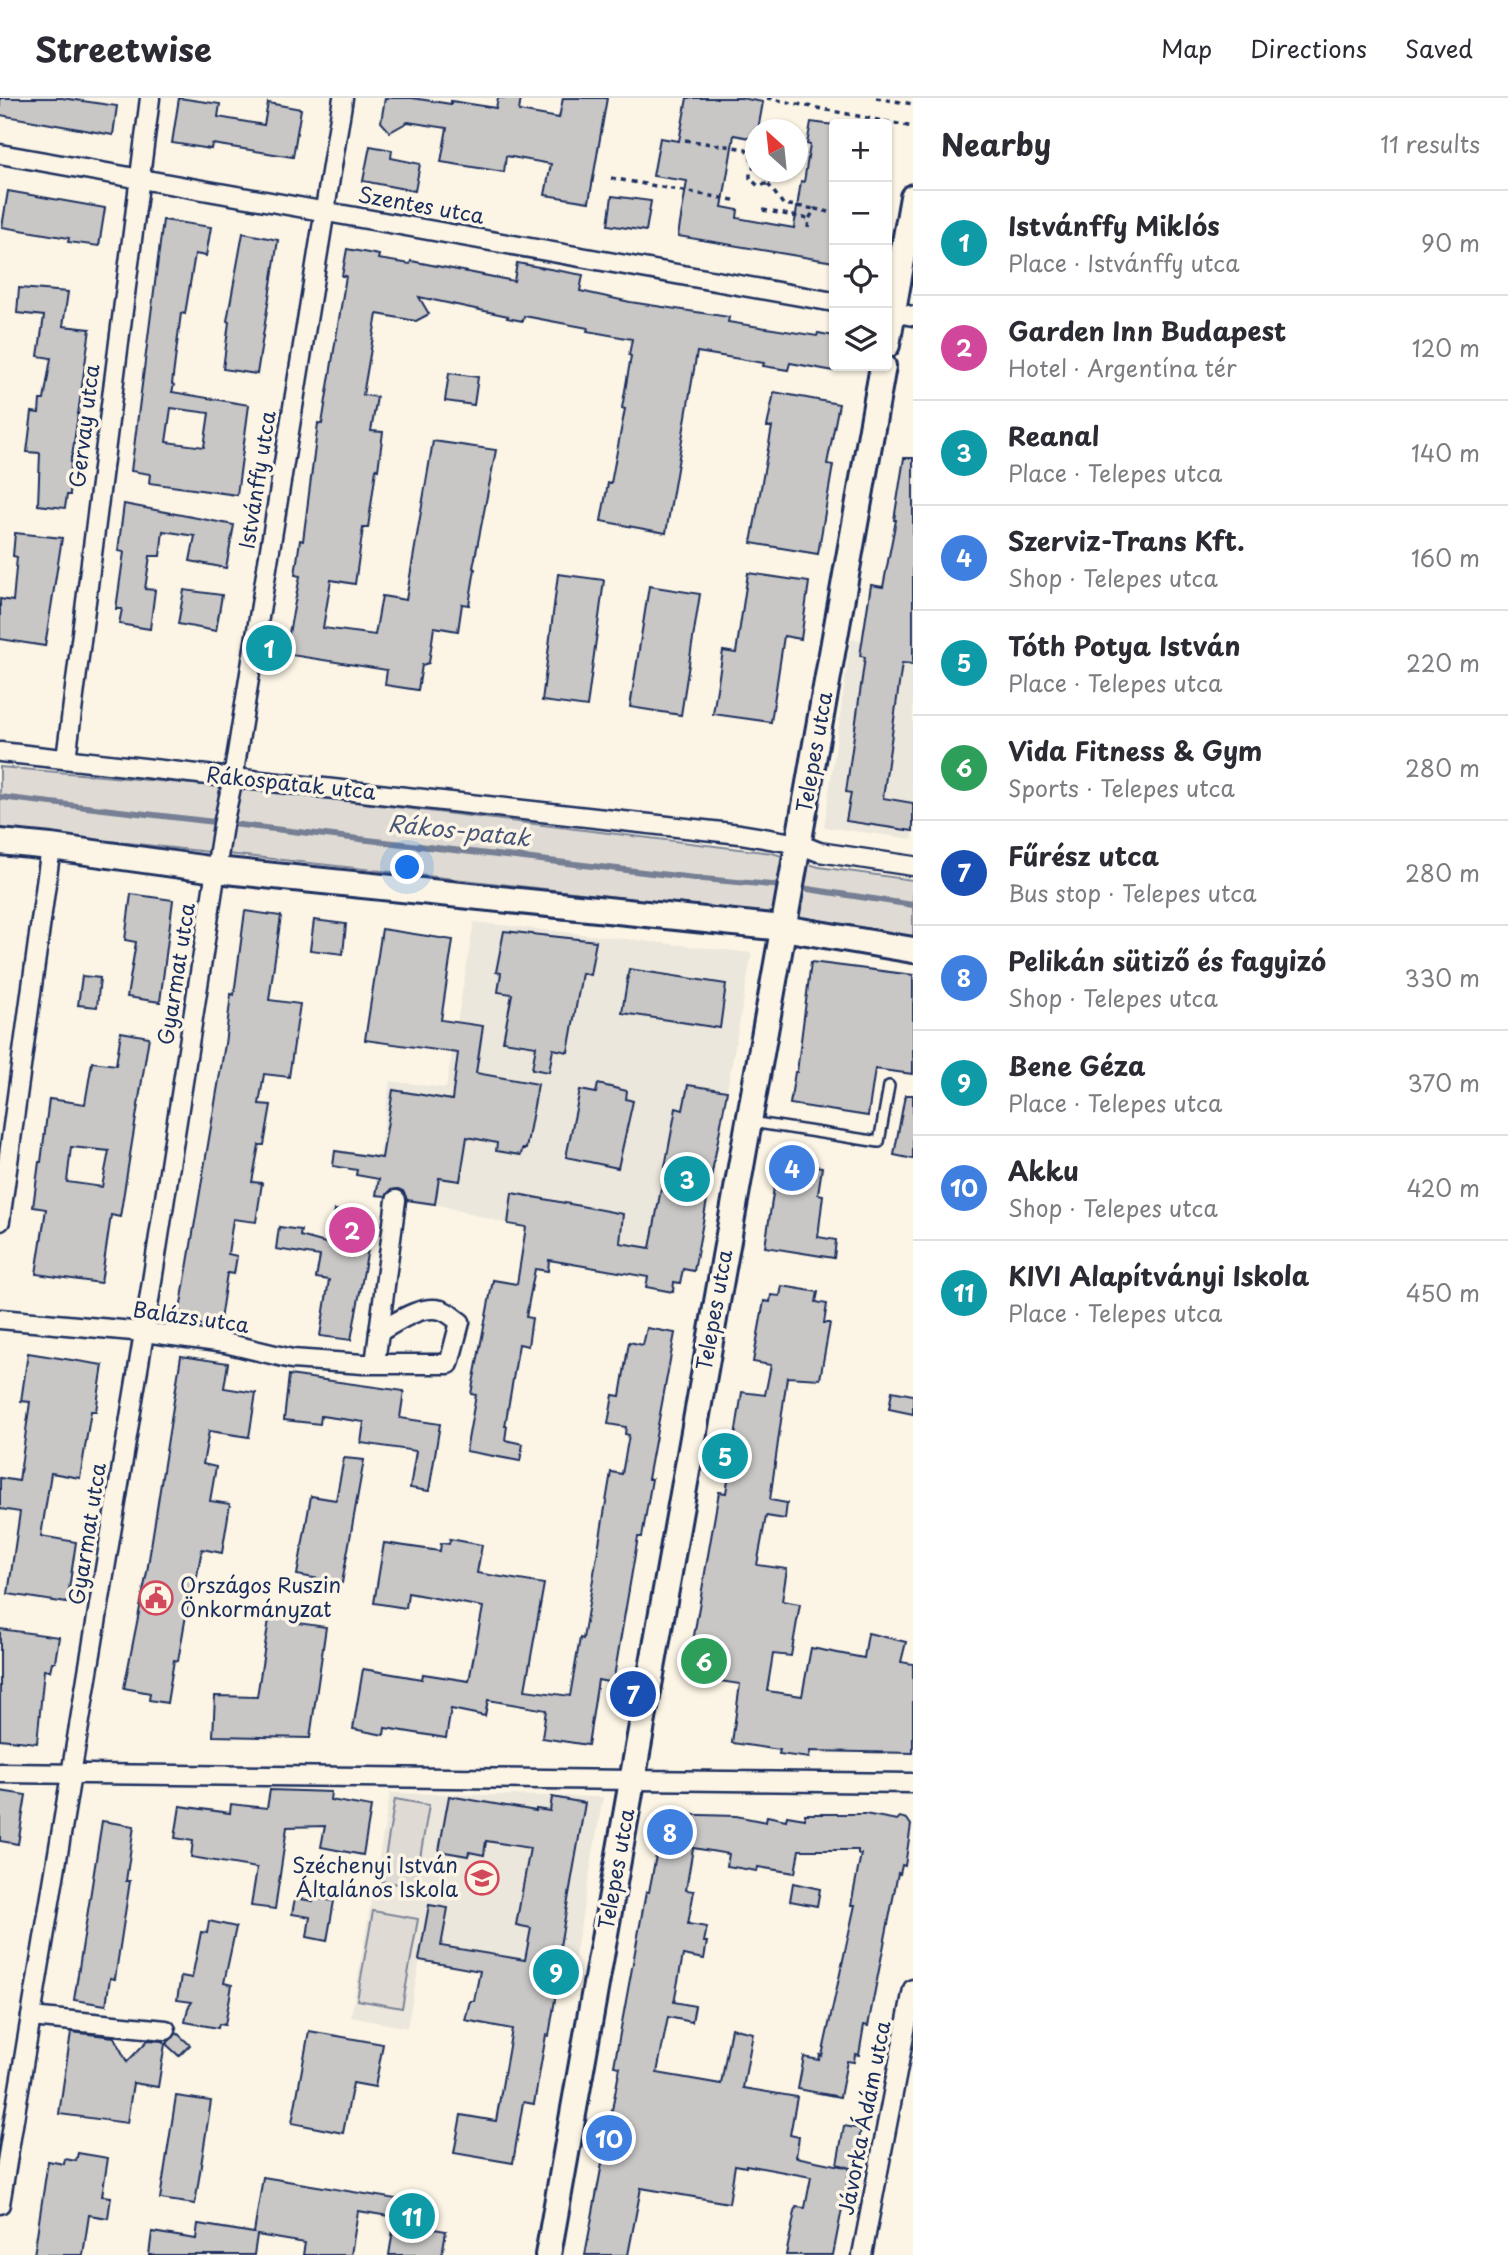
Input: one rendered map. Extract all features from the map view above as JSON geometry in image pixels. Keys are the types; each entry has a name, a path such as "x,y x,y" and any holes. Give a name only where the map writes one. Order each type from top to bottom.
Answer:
{"street":[{"name":"Gervay utca","path":"66,759 150,98"},
{"name":"Istvánffy utca","path":"216,870 343,98"},
{"name":"Szentes utca","path":"0,155 829,301"},
{"path":"897,313 913,197"},
{"name":"Telepes utca","path":"548,2255 882,371"},
{"name":"Rákospatak utca","path":"0,752 740,834 797,853 819,852 913,866"},
{"path":"0,842 216,870 785,917 913,950"},
{"path":"0,1221 51,847"},
{"name":"Gyarmat utca","path":"0,2204 144,1332 216,870"},
{"path":"375,1364 397,1200"},
{"name":"Balázs utca","path":"0,1319 144,1332 225,1343 292,1359 375,1364 449,1364 460,1322 443,1310 426,1309 379,1332"},
{"path":"0,1773 913,1783"},
{"name":"Jávorka Ádám utca","path":"862,2255 913,1989"},
{"path":"31,2017 166,2030"}],"lane":[{"path":"749,1122 879,1142 889,1086"}],"path":[{"path":"767,98 913,127"},
{"path":"876,98 913,104"},
{"path":"685,140 745,149"},
{"path":"611,178 739,201"},
{"path":"752,182 758,186 768,184 783,204 829,212"},
{"path":"808,228 809,219 815,209"},
{"path":"763,210 809,219"}],"shaded area":[{"path":"851,639 913,648 913,839 824,827"},
{"path":"0,767 249,789 772,853 819,867 913,880 913,937 808,918 0,829"},
{"path":"474,922 752,953 697,1256 508,1224 435,1204 374,1193 390,1081 446,1088"},
{"name":"Széchenyi István Általános Iskola","path":"390,1793 603,1797 570,1986 420,1960 407,2028 351,2017"},
{"path":"395,1799 429,1805 415,1887 381,1881"},
{"path":"373,1911 418,1919 402,2008 357,2000"}],"building":[{"path":"0,98 62,98 117,106 113,135 0,115"},
{"path":"179,98 220,104 218,117 264,125 268,103 301,109 293,157 212,144 211,149 172,143"},
{"path":"385,98 412,98 451,104 451,101 496,108 498,98 521,98 519,111 559,118 563,98 607,98 589,202 545,195 551,164 506,156 504,172 441,162 447,128 408,122 390,132 381,122"},
{"path":"687,98 741,98 763,102 760,119 745,119 745,137 734,135 722,207 738,210 737,218 794,228 801,182 808,182 808,138 811,122 829,124 829,261 678,236 687,181 653,176 660,138 679,141"},
{"path":"370,146 392,150 391,158 420,164 415,191 363,181"},
{"path":"8,191 105,208 99,246 2,227"},
{"path":"612,196 651,201 646,231 608,225"},
{"path":"163,220 211,227 206,256 195,254 185,314 181,313 172,392 249,405 237,495 149,483 150,474 131,471","holes":["171,408 209,413 204,447 166,442"]},
{"path":"243,233 278,240 257,374 223,369 227,321"},
{"path":"347,249 379,255 378,259 410,264 411,261 514,281 517,263 583,275 580,291 630,302 729,317 728,322 817,336 818,333 829,335 829,370 790,363 788,370 763,366 764,363 697,352 666,533 601,521 625,409 622,408 632,339 524,316 523,321 507,318 508,316 419,297 429,314 416,321 377,314 363,395 377,397 371,431 383,432 378,470 376,469 368,528 363,528 355,584 331,580 323,628 375,635 382,596 406,600 433,441 496,450 473,568 469,605 462,604 458,631 434,627 429,663 422,665 418,690 385,685 387,670 285,654 300,576 295,575 300,540 303,541 318,423 322,424 346,276 342,276"},
{"path":"19,288 68,292 63,326 90,329 71,457 70,495 67,495 65,508 38,505 40,453 27,452 32,412 39,413 40,400 44,400 51,358 38,356 44,316 17,313"},
{"path":"449,373 478,377 474,405 445,401"},
{"path":"774,392 839,404 827,464 833,465 818,554 751,543 772,427 767,427"},
{"path":"904,458 913,458 913,664 902,663 883,798 913,803 913,831 846,821 851,793 846,792 865,657 860,656 871,585 883,587"},
{"path":"124,504 234,525 226,568 190,561 195,536 163,531 160,556 150,556 145,589 155,590 150,629 119,624 122,609 116,609 124,552 118,551"},
{"path":"15,533 62,538 45,646 0,639 0,599 13,601 17,557 13,556"},
{"path":"748,573 809,582 801,639 784,636 771,722 713,714 723,651 736,653"},
{"path":"558,574 604,580 587,707 542,701"},
{"path":"649,586 700,594 681,715 630,707"},
{"path":"184,590 222,595 216,631 178,624"},
{"path":"131,894 173,900 160,1002 127,997 136,942 125,940"},
{"path":"245,911 281,916 269,1000 300,1004 289,1077 264,1074 259,1104 271,1105 264,1145 259,1145 252,1182 262,1183 256,1222 233,1219 228,1254 237,1256 234,1274 227,1273 219,1327 178,1322 231,994 234,995"},
{"path":"314,920 346,924 343,954 310,950"},
{"path":"382,929 453,940 441,1020 483,1026 476,1073 538,1084 526,1149 522,1149 521,1155 496,1151 497,1143 467,1137 460,1181 439,1178 435,1204 407,1200 403,1191 398,1189 391,1190 386,1196 376,1195 379,1179 356,1175 357,1170 333,1166 335,1151 382,1158 393,1090 452,1100 458,1053 365,1040"},
{"path":"504,931 596,941 590,975 582,973 568,1052 553,1049 549,1072 532,1069 536,1046 503,1041 512,994 498,992 501,973 496,972"},
{"path":"811,962 913,975 913,1074 875,1069 868,1116 790,1104 797,1072"},
{"path":"629,969 726,984 720,1028 622,1013"},
{"path":"82,976 100,978 97,1007 78,1005"},
{"path":"121,1032 149,1037 120,1217 111,1215 101,1283 36,1274 46,1209 33,1207 49,1099 85,1104 92,1062 116,1065","holes":["71,1147 109,1151 102,1187 67,1182"]},
{"path":"598,1084 627,1091 626,1099 633,1101 618,1168 566,1157 580,1090 596,1093"},
{"path":"688,1085 727,1091 694,1271 683,1269 680,1283 674,1282 673,1292 646,1287 648,1277 549,1260 548,1271 535,1269 526,1317 532,1318 528,1346 519,1344 505,1426 505,1440 523,1444 520,1461 466,1451 476,1395 471,1394 493,1280 517,1284 526,1227 508,1224 512,1193 623,1214 620,1243 650,1248 676,1108 683,1110"},
{"path":"905,1095 913,1095 913,1159 894,1155"},
{"path":"782,1160 822,1167 818,1194 823,1195 818,1237 836,1240 834,1258 765,1247 774,1187 779,1188"},
{"path":"335,1210 374,1217 351,1340 320,1336 329,1280 316,1278 320,1256 276,1249 279,1227 301,1230 300,1236 329,1244"},
{"path":"782,1286 818,1292 816,1302 827,1304 824,1323 830,1323 820,1379 787,1377 770,1500 787,1503 785,1519 766,1516 757,1565 787,1569 782,1601 800,1604 791,1656 773,1654 767,1691 802,1696 811,1648 864,1658 868,1633 906,1642 901,1662 913,1664 913,1753 810,1751 809,1758 779,1754 780,1750 732,1743 740,1684 687,1676 719,1492 726,1493 742,1392 765,1395 771,1365 753,1362 764,1301 770,1302 771,1295 780,1296"},
{"path":"647,1328 675,1333 648,1479 652,1479 642,1537 638,1537 613,1683 598,1680 588,1745 542,1738 546,1710 488,1700 485,1716 451,1709 446,1738 385,1728 384,1735 353,1729 363,1669 422,1679 423,1674 469,1681 483,1607 408,1593 406,1608 374,1603 384,1543 440,1551 441,1543 449,1544 450,1539 482,1545 477,1573 544,1584 525,1690 570,1696 580,1638 583,1639 611,1472 622,1474 629,1435 625,1434 626,1427 608,1424 613,1395 620,1396 629,1342 643,1345"},
{"path":"28,1353 103,1365 96,1411 91,1411 80,1478 51,1473 41,1536 76,1542 67,1603 8,1594 20,1512 0,1509 0,1478 19,1481 30,1402 21,1401"},
{"path":"181,1356 228,1363 224,1388 256,1393 249,1437 209,1431 203,1464 216,1467 210,1501 230,1504 222,1553 202,1549 196,1581 192,1581 178,1661 174,1660 167,1703 149,1700 150,1693 124,1688 147,1572"},
{"path":"289,1375 404,1391 400,1418 440,1424 429,1491 410,1488 416,1451 361,1443 364,1422 321,1416 320,1424 284,1420"},
{"path":"892,1391 913,1395 913,1414 889,1409"},
{"path":"344,1458 364,1460 342,1583 297,1575 311,1496 336,1500"},
{"path":"270,1613 292,1616 291,1622 326,1627 310,1738 213,1736 215,1696 257,1697"},
{"path":"0,1629 59,1637 55,1662 52,1662 50,1671 44,1670 37,1743 0,1739"},
{"path":"270,1790 331,1792 330,1800 371,1807 363,1855 321,1847 325,1826 287,1827 275,1909 251,1906 257,1868 191,1857 193,1841 175,1838 180,1806 230,1813 231,1804 267,1808"},
{"path":"0,1791 26,1795 18,1844 0,1841"},
{"path":"449,1796 536,1811 550,1811 552,1797 585,1803 553,1986 557,1987 549,2036 546,2035 534,2104 523,2102 513,2163 454,2153 461,2115 496,2121 512,2029 465,2020 470,2001 474,2001 480,1971 419,1960 429,1905 448,1908 441,1946 525,1960 531,1928 516,1925 530,1848 486,1841 484,1855 469,1852 468,1856 439,1851"},
{"path":"664,1814 736,1816 766,1822 767,1816 786,1820 787,1816 805,1819 805,1814 865,1814 897,1820 900,1817 907,1819 911,1825 905,1866 902,1865 900,1874 898,1873 868,2026 864,2025 859,2055 855,2054 854,2062 847,2061 840,2097 798,2089 804,2057 819,2060 820,2055 822,2056 855,1905 851,1905 861,1854 858,1854 858,1850 799,1850 795,1873 758,1867 757,1871 727,1866 729,1854 693,1848 686,1890 694,1891 688,1924 707,1927 704,1942 707,1942 704,1959 683,1955 674,2002 695,2006 692,2022 668,2017 657,2073 721,2084 731,2028 753,2033 743,2088 797,2097 790,2135 799,2137 796,2157 850,2168 833,2255 786,2255 796,2207 805,2208 811,2177 735,2165 729,2203 641,2188 628,2255 585,2255 620,2067 614,2066 646,1892 649,1892"},
{"path":"102,1821 134,1826 126,1881 130,1881 115,1979 110,1978 106,2005 74,2000"},
{"path":"793,1883 820,1889 817,1906 790,1901"},
{"path":"295,1898 334,1901 327,1941 307,1937 310,1917 292,1914"},
{"path":"209,1921 236,1927 224,1983 232,1985 225,2025 219,2024 218,2028 185,2022 192,2002 177,2000 181,1976 192,1978 201,1932 207,1933"},
{"path":"309,2031 383,2044 375,2087 353,2083 343,2133 292,2123"},
{"path":"71,2032 114,2037 127,2062 148,2040 162,2041 165,2044 158,2087 133,2083 127,2123 59,2114"},
{"path":"177,2033 190,2045 179,2056 166,2044"},
{"path":"176,2096 211,2101 195,2204 160,2199"},
{"path":"844,2126 861,2129 853,2169 837,2164"},
{"path":"78,2153 108,2158 102,2196 111,2197 108,2218 89,2215 83,2255 34,2255 48,2161 64,2164 65,2159 76,2161"},
{"path":"263,2177 432,2205 428,2228 446,2231 442,2255 389,2255 395,2217 358,2211 351,2255 303,2255 305,2243 257,2235 254,2255 149,2255 152,2232 196,2239 198,2224 254,2233"}],"waterway":[{"name":"Rákos-patak","path":"0,797 703,879 784,886"},
{"name":"Rákos-patak","path":"795,887 913,905"}],"place":[{"name":"Istvánffy Miklós","path":"269,648"},
{"name":"Szerviz-Trans Kft.","path":"792,1168"},
{"name":"Reanal","path":"687,1179"},
{"name":"Garden Inn Budapest","path":"352,1230"},
{"name":"Tóth Potya István","path":"725,1456"},
{"name":"Országos Ruszin Önkormányzat","path":"156,1598"},
{"name":"Vida Fitness & Gym","path":"704,1661"},
{"name":"Fűrész utca","path":"633,1694"},
{"name":"Pelikán sütiző és fagyizó","path":"670,1832"},
{"name":"Széchenyi István Általános Iskola","path":"482,1878"},
{"name":"Bene Géza","path":"556,1972"},
{"name":"Akku","path":"609,2138"},
{"name":"KIVI Alapítványi Iskola","path":"412,2216"}]}
